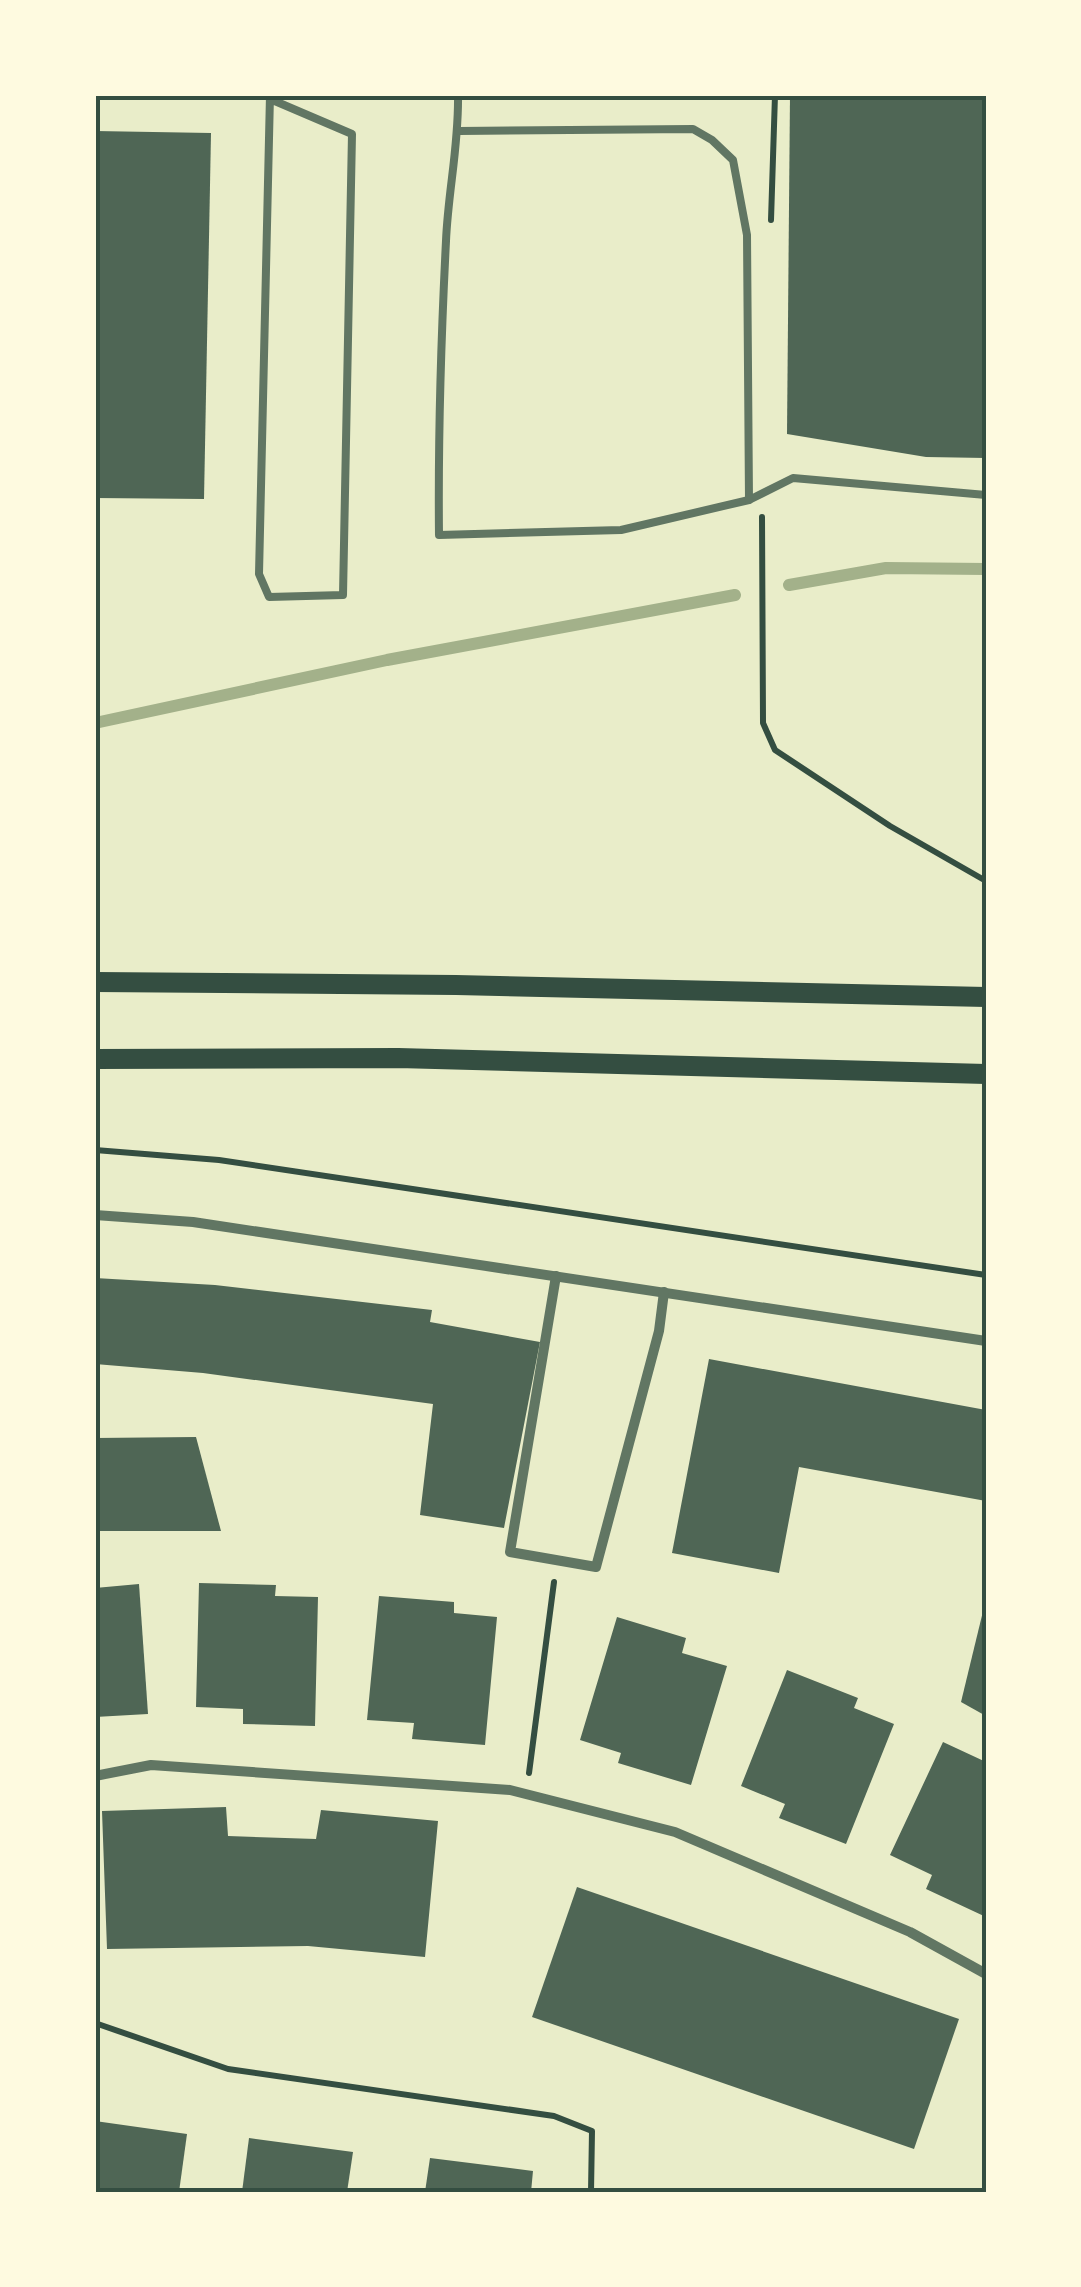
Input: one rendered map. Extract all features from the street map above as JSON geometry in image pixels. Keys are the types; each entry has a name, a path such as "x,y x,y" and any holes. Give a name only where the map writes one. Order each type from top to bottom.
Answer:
{"main road":[{"path":"95,982 456,985 986,997"},
{"path":"95,1059 398,1058 986,1074"}],"street":[{"path":"95,1215 193,1222 986,1341"},
{"path":"556,1276 510,1552 596,1566 659,1332 664,1292"},
{"path":"95,1776 150,1765 526,1794 675,1832 910,1932 986,1974"}],"lane":[{"path":"458,95 459,131 446,236 438,436 439,536 622,530 749,500 793,478 986,496"},
{"path":"270,97 352,134 343,596 269,597 259,574 270,97"},
{"path":"459,131 692,129 712,140 734,160 748,236 749,500"}],"path":[{"path":"762,494 763,723 775,750 890,826 986,881"},
{"path":"95,1150 238,1163 986,1275"},
{"path":"526,1794 556,1560"},
{"path":"95,2023 228,2070 554,2116 592,2130 590,2192"}],"building":[{"path":"790,95 986,95 986,458 926,457 787,434"},
{"path":"95,131 211,133 204,499 95,498"},
{"path":"95,1278 215,1285 432,1310 430,1322 540,1342 504,1528 420,1515 433,1404 203,1373 95,1364"},
{"path":"709,1359 986,1410 986,1501 799,1467 779,1573 672,1553"},
{"path":"196,1437 221,1531 95,1531 95,1438"},
{"path":"199,1583 276,1585 275,1596 318,1597 315,1726 243,1724 243,1709 196,1707"},
{"path":"139,1584 148,1714 95,1717 95,1588"},
{"path":"379,1596 454,1602 454,1613 497,1617 485,1745 412,1739 414,1723 367,1720"},
{"path":"986,1604 986,1716 961,1702"},
{"path":"617,1617 686,1638 682,1653 727,1666 691,1785 618,1763 621,1753 580,1740"},
{"path":"787,1670 858,1698 854,1708 894,1724 846,1844 779,1818 785,1804 741,1786"},
{"path":"943,1742 986,1762 986,1917 926,1889 932,1875 890,1855"},
{"path":"226,1807 228,1836 316,1839 321,1810 438,1821 425,1957 308,1946 107,1949 102,1811"},
{"path":"577,1887 959,2019 914,2149 532,2017"},
{"path":"95,2121 187,2134 179,2192 95,2192"},
{"path":"249,2138 353,2152 347,2192 242,2192"},
{"path":"430,2158 533,2171 531,2192 425,2192"}],"waterway":[{"path":"789,585 886,568 986,569"},
{"path":"95,723 387,660 735,595"}]}
